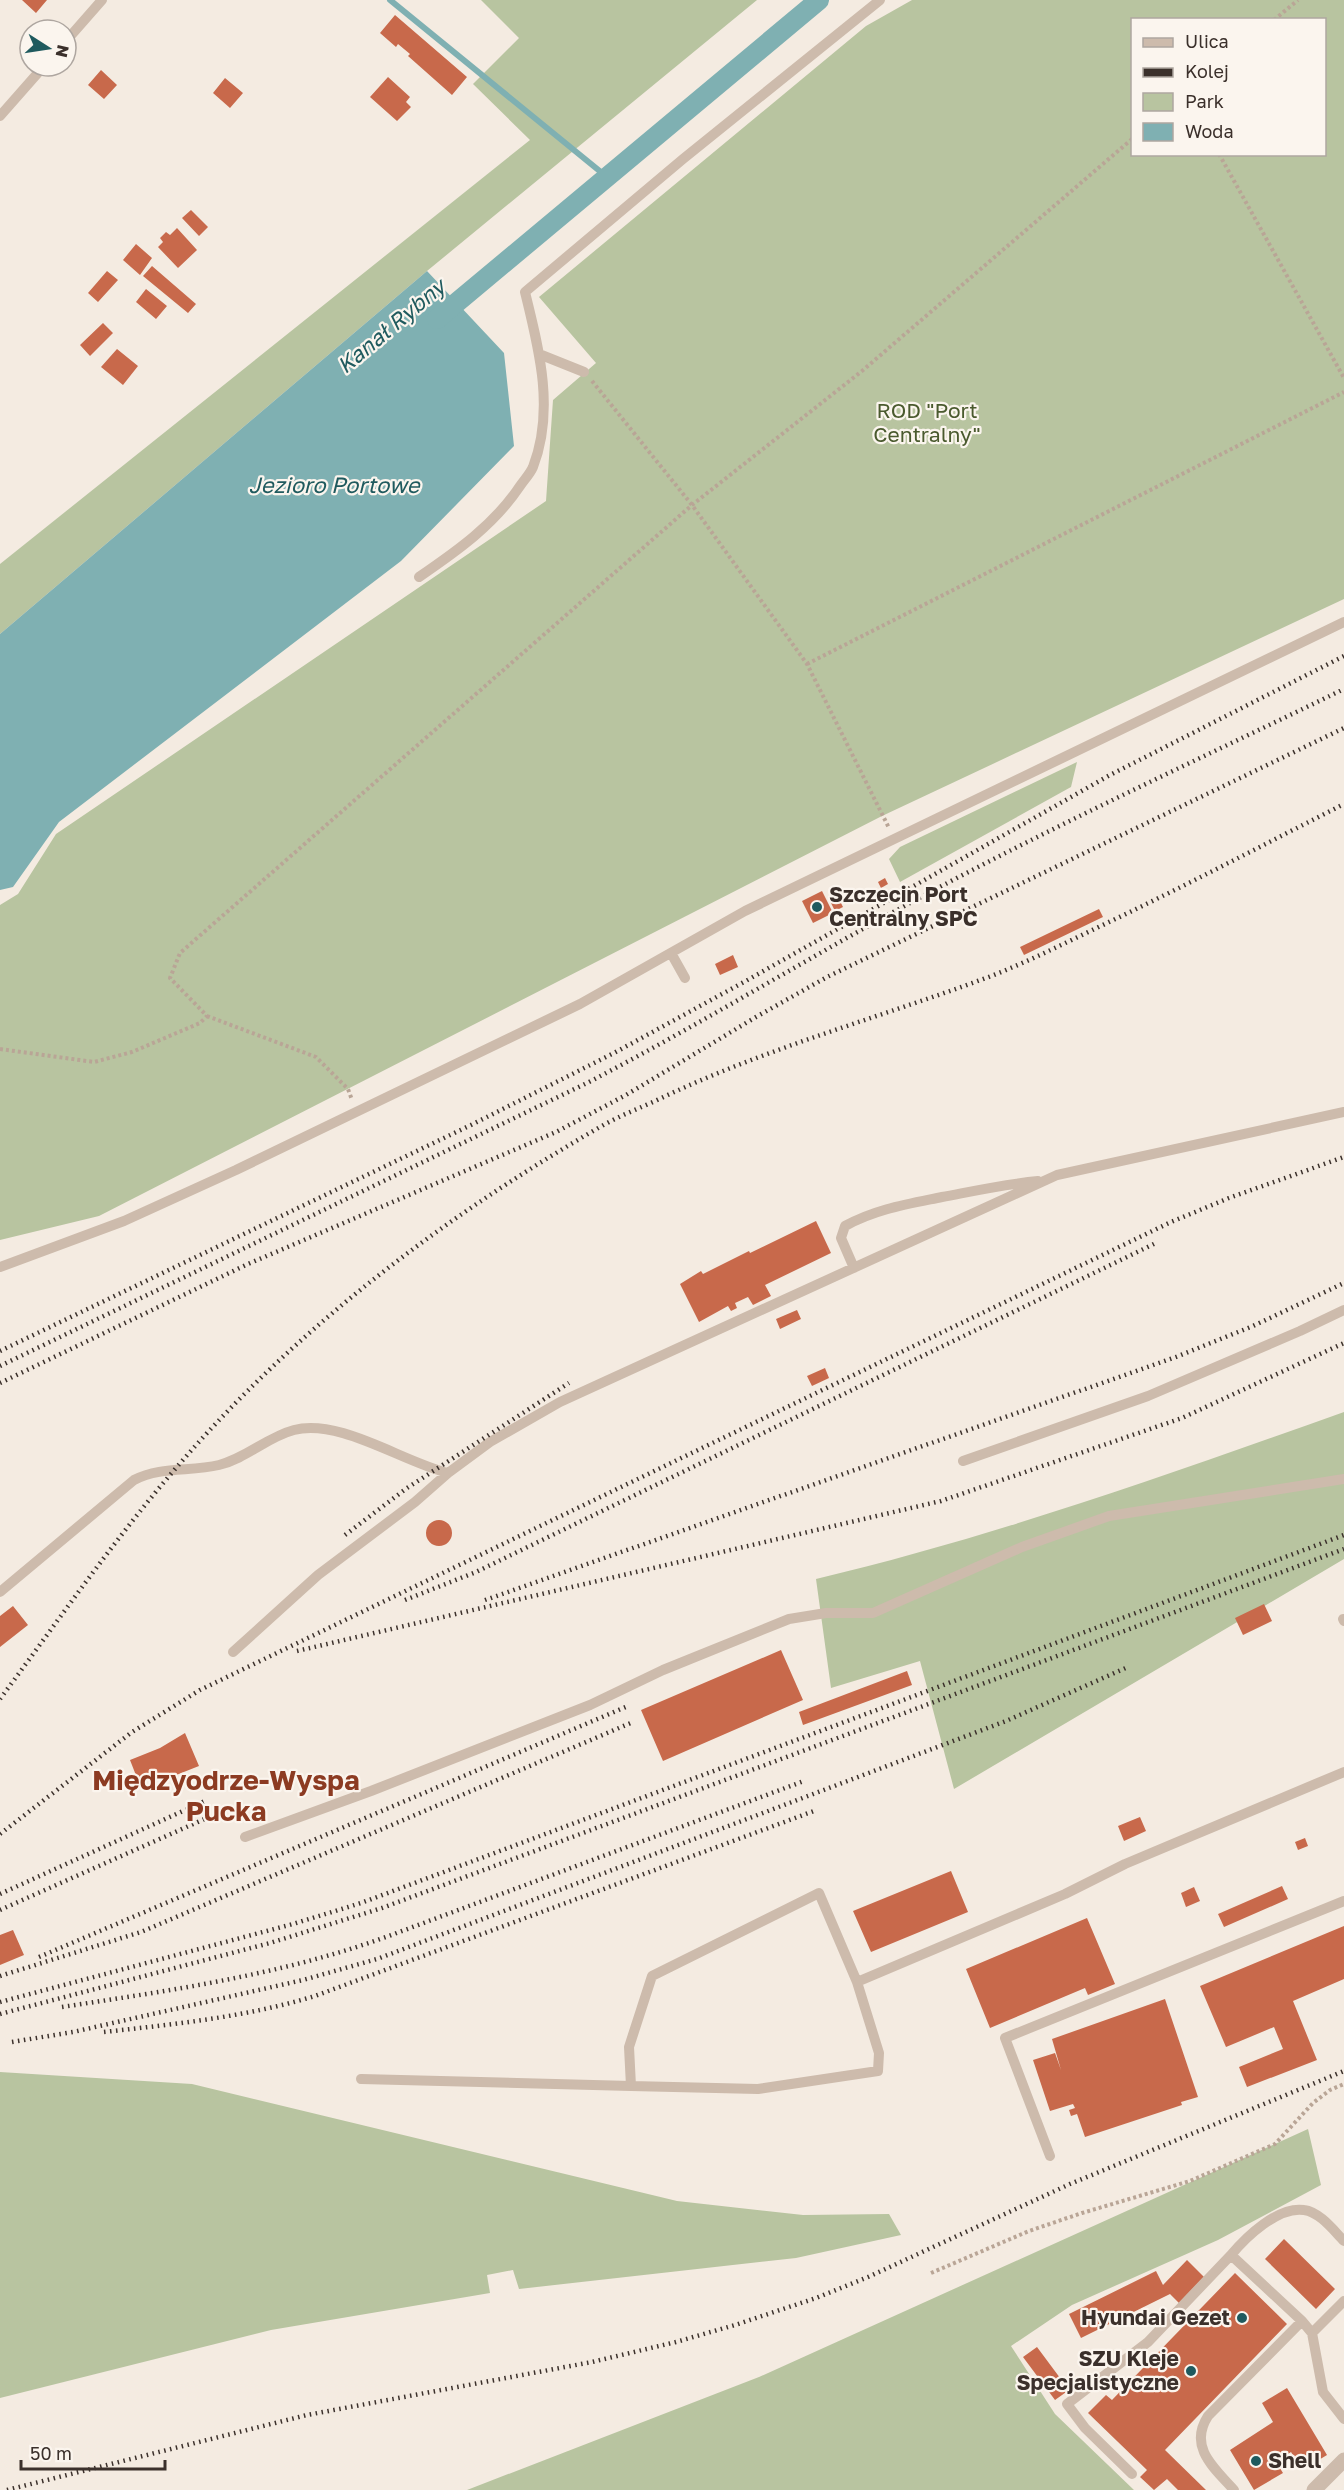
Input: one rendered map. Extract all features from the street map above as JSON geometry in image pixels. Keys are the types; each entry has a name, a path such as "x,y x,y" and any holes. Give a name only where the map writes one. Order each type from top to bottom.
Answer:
{"street":[{"path":"1314,2490 1344,2460"}],"lane":[{"path":"78,27 102,0"},
{"path":"419,577 459,550 489,524 513,498 532,468 543,430 544,389 539,354 525,292 683,159 880,0"},
{"path":"0,116 33,78"},
{"path":"539,354 584,372"},
{"path":"0,1267 124,1221 236,1170 580,1004 745,911 1344,622"},
{"path":"671,952 686,978"},
{"path":"233,1652 318,1575 415,1502 447,1473 490,1442 560,1402 1058,1175 1344,1112"},
{"path":"854,1268 841,1238 845,1226 863,1216 888,1208 996,1186 1047,1180"},
{"path":"963,1461 1148,1396 1344,1310"},
{"path":"0,1592 96,1514 134,1479 155,1471 222,1465 243,1456 280,1434 296,1429 330,1430 387,1449 423,1466 447,1473"},
{"path":"245,1838 590,1705 663,1670 789,1619 826,1613 873,1613 1022,1547 1109,1516 1344,1479"},
{"path":"857,1982 1065,1894 1125,1864 1344,1772"},
{"path":"361,2079 631,2086 758,2089 878,2071 879,2053 857,1982 819,1893 652,1976 640,2007 629,2047 631,2086"},
{"path":"1050,2156 1005,2038 1344,1900"},
{"path":"1132,2474 1085,2428 1067,2404 1148,2342 1248,2235 1266,2221 1293,2211 1303,2210 1314,2214 1344,2241"},
{"path":"1231,2255 1312,2333 1323,2392 1344,2419"},
{"path":"1312,2333 1344,2301"},
{"path":"1234,2490 1203,2454 1200,2436 1203,2423 1302,2321"}],"path":[{"path":"1276,18 1298,0"},
{"path":"348,1089 316,1057 207,1016 170,978 180,953 692,505 862,371 1131,140"},
{"path":"1220,156 1344,378"},
{"path":"584,372 692,505 807,664 882,816"},
{"path":"807,664 1344,392"},
{"path":"0,1048 94,1062 132,1052 200,1023 207,1016"},
{"path":"931,2273 1029,2231 1190,2181 1275,2144 1313,2103 1330,2090 1344,2084"}],"green space":[{"path":"481,0 757,0 427,271 0,634 0,564 530,140 473,84 519,38"},
{"name":"ROD \"Port Centralny\"","path":"912,0 1344,0 1344,599 882,816 99,1216 0,1240 0,905 18,894 56,834 546,501 553,400 596,363 539,297 866,26"},
{"path":"1077,762 1071,787 900,882 889,859 900,847"},
{"path":"1344,1412 1344,1559 954,1789 920,1661 831,1688 816,1579 1016,1524 1148,1481"},
{"path":"0,2072 192,2084 677,2201 803,2215 889,2214 901,2235 796,2258 519,2289 513,2270 487,2275 490,2293 271,2330 0,2398"},
{"path":"1308,2129 1321,2185 1218,2240 1072,2305 1011,2346 1055,2414 1134,2490 467,2490 759,2377"}],"water":[{"name":"Jezioro Portowe","path":"427,271 504,353 514,446 401,561 59,822 13,887 0,890 0,634"}],"building":[{"path":"22,0 47,0 36,13"},
{"path":"395,15 467,77 452,95 408,56 410,54 398,44 396,47 380,33"},
{"path":"101,70 117,85 104,99 88,85"},
{"path":"388,77 410,97 406,102 411,107 397,121 370,97"},
{"path":"225,78 243,93 230,108 213,93"},
{"path":"191,210 208,227 199,236 182,218"},
{"path":"177,228 197,250 178,268 158,247 163,242 160,238 166,232 170,235"},
{"path":"136,244 152,258 140,275 123,260"},
{"path":"152,266 196,304 188,313 143,276"},
{"path":"107,271 118,280 98,302 88,293"},
{"path":"146,289 167,306 156,319 136,302"},
{"path":"103,323 113,333 90,356 80,345"},
{"path":"117,349 138,366 123,385 101,367"},
{"path":"885,878 888,884 881,888 878,882"},
{"name":"Szczecin Port Centralny SPC","path":"822,891 833,913 813,923 802,901"},
{"path":"838,897 843,907 835,911 830,901"},
{"path":"1099,909 1103,917 1024,955 1020,947"},
{"path":"733,955 738,967 720,975 715,964"},
{"path":"816,1221 831,1253 765,1285 771,1296 753,1305 748,1297 735,1303 737,1308 731,1311 728,1306 699,1322 680,1284 701,1271 703,1274"},
{"path":"797,1310 801,1319 780,1329 776,1319"},
{"path":"825,1368 829,1378 812,1386 807,1376"},
{"path":"439,1520 448,1524 452,1533 448,1542 439,1546 430,1542 426,1533 430,1524"},
{"path":"1264,1604 1272,1621 1243,1635 1235,1618"},
{"path":"13,1606 28,1625 0,1647 0,1616"},
{"path":"781,1650 803,1700 663,1761 641,1710"},
{"path":"907,1671 912,1685 803,1725 799,1712"},
{"path":"185,1733 199,1766 161,1781 159,1775 139,1783 130,1760 160,1748"},
{"path":"1140,1817 1146,1831 1124,1841 1118,1826"},
{"path":"1305,1838 1308,1846 1298,1850 1295,1842"},
{"path":"951,1871 968,1912 871,1952 853,1911"},
{"path":"1282,1886 1288,1899 1224,1927 1218,1914"},
{"path":"1194,1887 1200,1901 1186,1907 1181,1893"},
{"path":"1087,1918 1115,1984 1088,1995 1085,1988 990,2028 966,1969"},
{"path":"1344,1926 1344,1979 1293,2001 1317,2060 1247,2087 1239,2067 1283,2049 1274,2027 1226,2047 1200,1986"},
{"path":"13,1930 24,1955 0,1965 0,1935"},
{"path":"1165,1999 1198,2097 1181,2102 1182,2105 1085,2137 1077,2114 1071,2116 1069,2110 1075,2108 1073,2104 1050,2111 1033,2060 1055,2053 1061,2070 1052,2039"},
{"path":"1284,2239 1335,2289 1316,2309 1265,2259"},
{"path":"1187,2260 1204,2277 1179,2303 1170,2294 1081,2338 1069,2314 1156,2271 1163,2285"},
{"path":"1235,2273 1287,2324 1165,2450 1206,2490 1178,2490 1167,2479 1154,2490 1140,2477 1147,2470 1088,2413 1106,2395 1112,2400"},
{"path":"1037,2347 1069,2390 1055,2400 1023,2357"},
{"path":"1287,2388 1327,2455 1302,2470 1291,2452 1276,2462 1283,2473 1254,2490 1230,2450 1273,2422 1262,2403"}],"waterway":[{"path":"390,0 607,177"},
{"name":"Kanał Rybny","path":"437,319 819,0"}],"railway":[{"path":"0,1351 471,1125 614,1053 1110,775 1344,656"},
{"path":"0,1366 587,1083 986,863 1344,689"},
{"path":"0,1383 248,1264 556,1132 626,1095 827,977 1344,728"},
{"path":"0,1699 130,1524 222,1417 270,1369 373,1279 484,1199 600,1127 693,1083 1017,965 1167,894 1344,804"},
{"path":"0,1834 132,1732 200,1690 1171,1222 1229,1198 1344,1157"},
{"path":"405,1600 476,1572 1158,1242"},
{"path":"485,1600 1176,1357 1253,1326 1344,1283"},
{"path":"297,1651 941,1501 1182,1418 1344,1343"},
{"path":"345,1535 407,1488 569,1383"},
{"path":"0,2002 293,1924 361,1903 1344,1535"},
{"path":"0,2014 270,1943 382,1908 1344,1549"},
{"path":"12,2042 73,2032 303,1980 377,1959 1006,1721 1128,1667"},
{"path":"39,1957 628,1706"},
{"path":"0,1976 141,1932 633,1722"},
{"path":"62,2007 226,1980 306,1962 346,1950 804,1781"},
{"path":"0,1894 205,1801"},
{"path":"104,2032 237,2015 315,1996 814,1811"},
{"path":"0,1910 209,1817"},
{"path":"7,2490 307,2415 592,2362 735,2325 816,2298 868,2277 1070,2184 1344,2071"}],"place":[{"name":"Szczecin Port Centralny SPC","path":"817,907"},
{"name":"Hyundai Gezet","path":"1242,2318"},
{"name":"SZU Kleje Specjalistyczne","path":"1191,2371"},
{"name":"Shell","path":"1256,2461"}],"district":[{"name":"Międzyodrze-Wyspa Pucka","path":"226,1796"}]}
